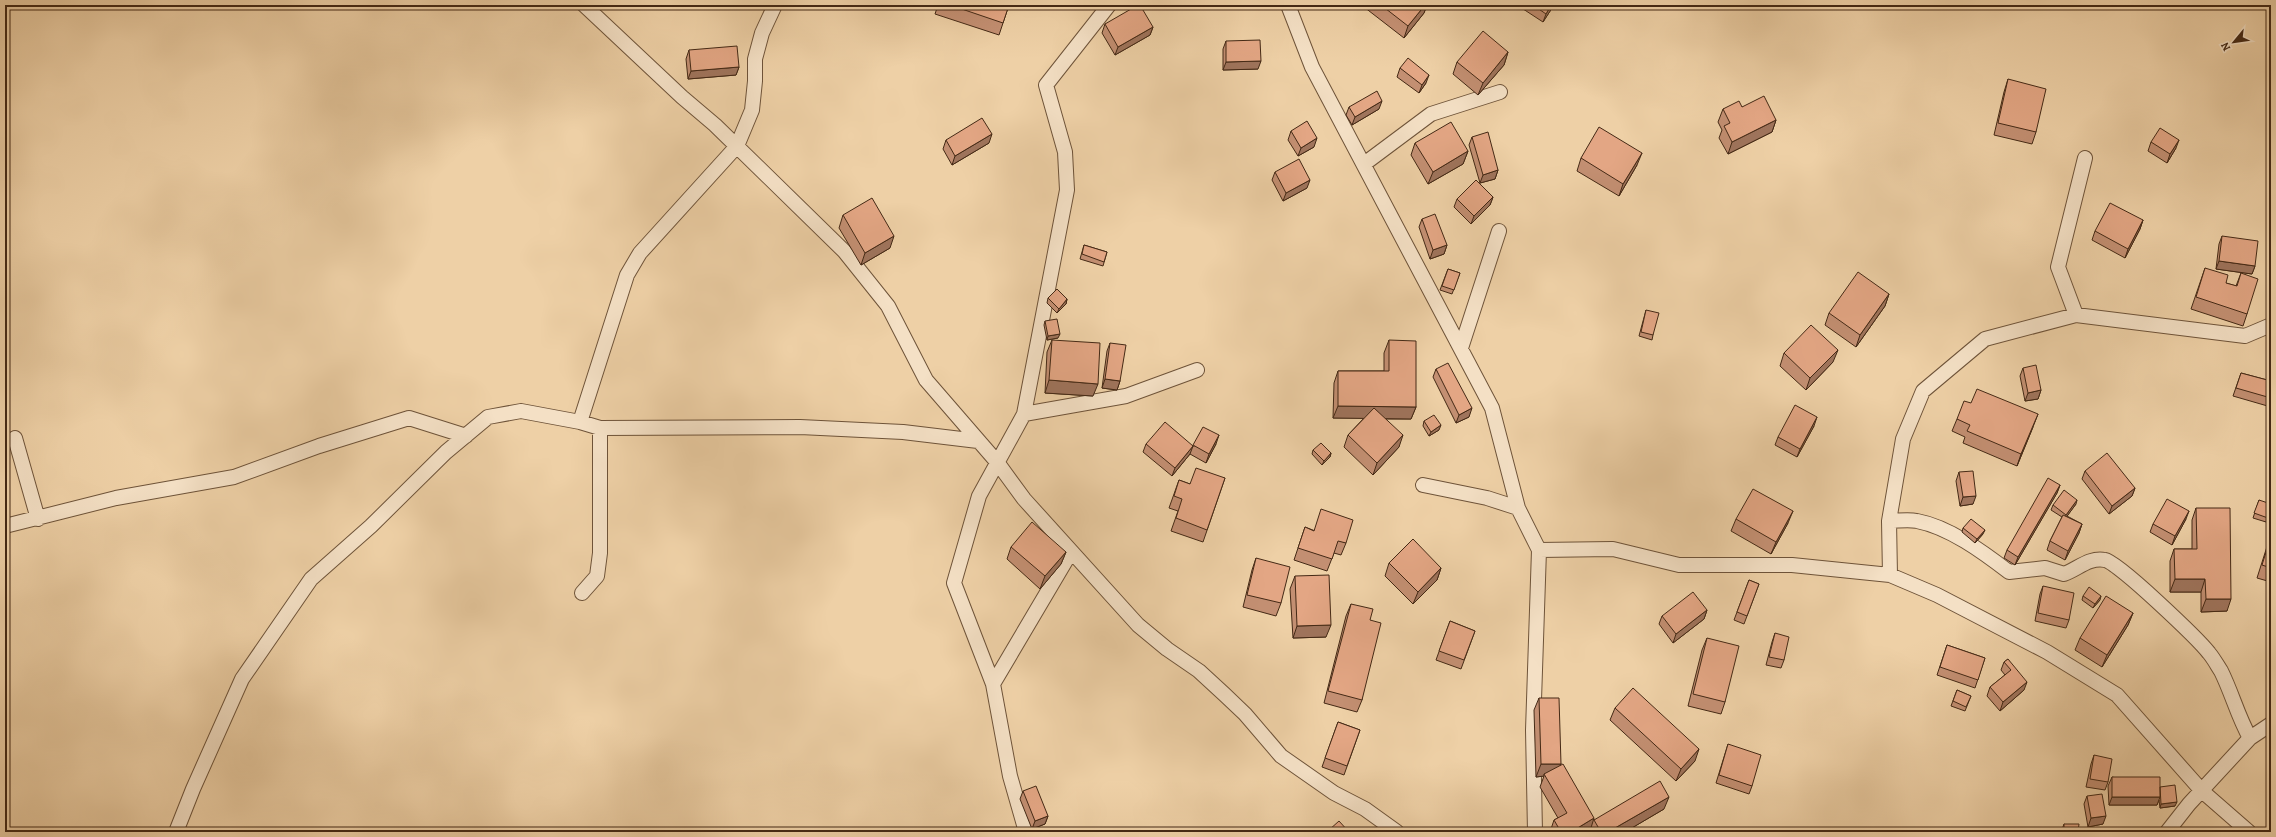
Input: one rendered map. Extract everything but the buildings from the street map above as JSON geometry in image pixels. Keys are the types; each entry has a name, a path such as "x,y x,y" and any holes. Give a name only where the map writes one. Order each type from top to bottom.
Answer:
{"street":[{"path":"584,5 737,146 844,251 888,306 926,380 997,462 1024,499 1138,625 1167,649 1199,671 1245,714 1281,756 1322,785 1365,809 1397,832"},
{"path":"580,422 627,275 640,253 737,146 752,110 756,81 755,59 760,40 775,5"},
{"path":"1026,832 1010,776 993,684 954,583 979,496 1024,414 1067,190 1065,152 1046,85 1109,5"},
{"path":"1288,5 1312,67 1492,408 1518,508 1539,550 1533,730 1535,832"},
{"path":"1364,164 1431,114 1500,92"},
{"path":"2076,315 2058,267 2085,158"},
{"path":"1461,348 1499,231"},
{"path":"1890,575 1889,521 1902,439 1923,391 1984,339 2076,315 2246,336 2271,325"},
{"path":"1024,414 1126,396 1198,370"},
{"path":"176,832 193,789 242,679 311,579 371,526 446,452 488,417 521,411 580,422 600,428 800,427 903,432 978,441"},
{"path":"5,526 116,498 234,477 319,446 409,418 466,436"},
{"path":"582,593 597,576 600,553 600,428"},
{"path":"15,438 38,518"},
{"path":"1423,485 1487,498 1518,508"},
{"path":"1889,521 1916,521 1941,530 1980,549 2008,572 2045,568 2064,574 2074,570 2088,560 2106,560 2145,589 2209,653 2221,672 2240,719 2250,738"},
{"path":"1539,550 1613,549 1679,565 1792,565 1890,575 1936,595 2047,652 2118,695 2202,791 2249,832"},
{"path":"993,684 1071,552"},
{"path":"2167,832 2188,804 2202,791 2250,738 2271,724"}]}
